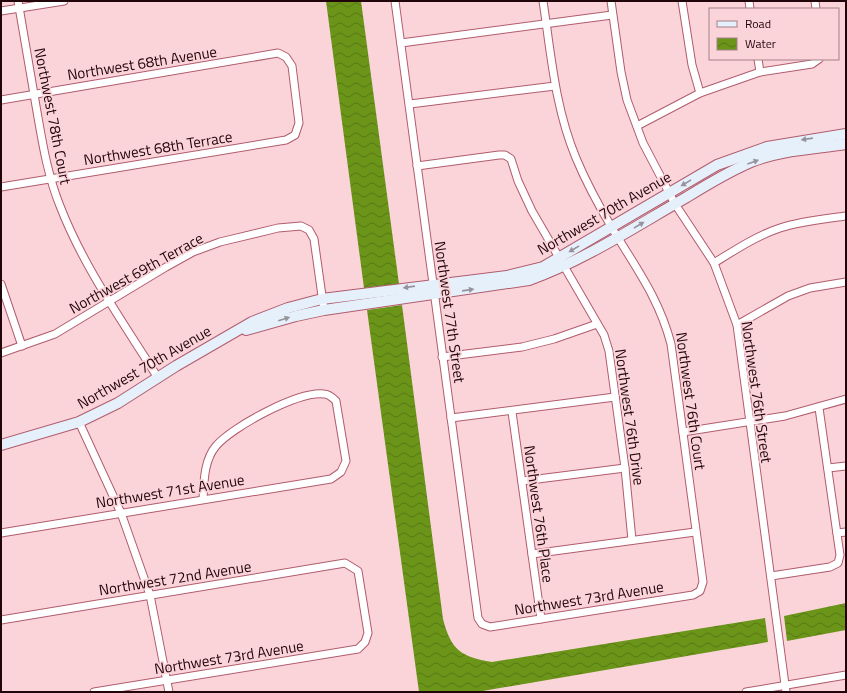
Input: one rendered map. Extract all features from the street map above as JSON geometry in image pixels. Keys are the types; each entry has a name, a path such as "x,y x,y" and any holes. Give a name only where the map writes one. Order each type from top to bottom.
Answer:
{"street":[{"path":"1,11 19,5 64,1"},
{"name":"Northwest 77th Street","path":"395,1 478,618 482,624"},
{"name":"Northwest 76th Court","path":"543,1 555,86 564,124 576,158 612,228 654,297 665,320 671,344 695,532 703,582 700,591"},
{"name":"Northwest 76th Street","path":"611,1 623,79 643,143 669,194 714,262 736,325 785,689"},
{"path":"682,1 692,65 700,93"},
{"name":"Northwest 78th Court","path":"19,5 34,94 51,179 60,206 77,245 109,302 158,378"},
{"path":"401,43 612,15"},
{"name":"Northwest 68th Avenue","path":"1,100 278,54 286,57 292,66 299,123 294,135"},
{"path":"758,60 760,72"},
{"path":"637,126 700,93 760,72 812,64 818,60"},
{"path":"410,104 555,86"},
{"name":"Northwest 70th Avenue","path":"561,262 612,228 717,165 750,152 789,142 846,134"},
{"name":"Northwest 68th Terrace","path":"1,187 286,140 294,135"},
{"name":"Northwest 70th Avenue","path":"233,333 296,316 507,276 561,262 618,237 726,174 752,162 797,151 846,144"},
{"name":"Northwest 76th Drive","path":"417,166 505,155 511,159 518,181 532,211 604,335 609,351 625,468 632,540"},
{"path":"714,262 751,241 780,228 804,222 846,216"},
{"name":"Northwest 69th Terrace","path":"1,353 56,334 193,252 220,242 278,228 301,226 309,230 314,239 322,299"},
{"path":"736,325 788,296 810,288 846,282"},
{"path":"1,284 22,346"},
{"name":"Northwest 70th Avenue","path":"1,446 79,422 118,402 252,322 288,308 322,299 434,289"},
{"path":"322,299 324,310"},
{"path":"442,357 522,347 554,339 597,324"},
{"name":"Northwest 71st Avenue","path":"1,532 331,479 341,472 346,461 336,401 331,396 324,393 307,396 281,405 244,424 227,436 215,447 209,458 205,471 203,499"},
{"path":"451,418 512,412 615,397"},
{"path":"683,432 749,423 819,408 846,399"},
{"path":"770,576 830,567 838,563 840,556 819,408"},
{"name":"Northwest 76th Place","path":"512,412 541,619"},
{"path":"79,422 121,513 150,595 169,692"},
{"path":"828,468 846,466"},
{"path":"522,481 625,468"},
{"path":"532,554 695,532"},
{"path":"837,533 846,532"},
{"name":"Northwest 72nd Avenue","path":"1,620 345,563 358,571 368,633 365,642"},
{"name":"Northwest 73rd Avenue","path":"482,624 490,628 693,595 700,591"},
{"name":"Northwest 73rd Avenue","path":"94,692 358,649 365,642"},
{"path":"746,692 785,689 846,675"}],"water":[{"path":"326,1 361,1 399,284 364,288"},
{"path":"402,305 443,619 450,638 459,650 472,658 492,662 765,618 768,642 477,692 419,692 367,310"},
{"path":"846,603 846,630 787,641 784,616"}]}
